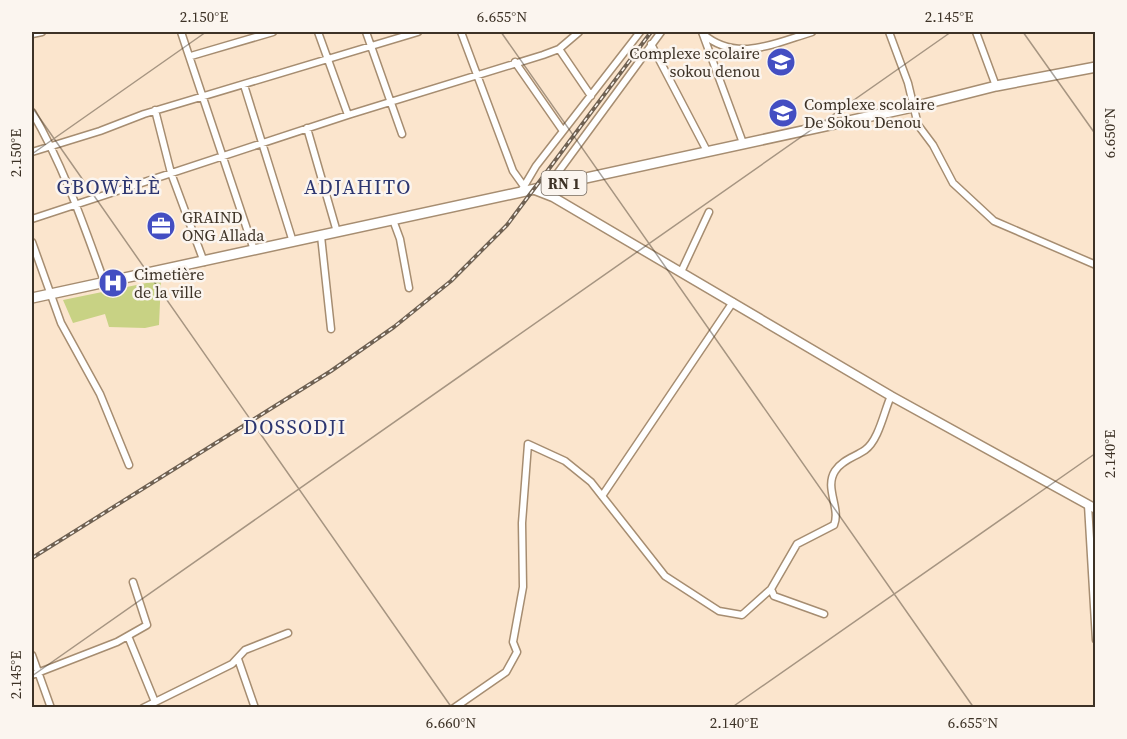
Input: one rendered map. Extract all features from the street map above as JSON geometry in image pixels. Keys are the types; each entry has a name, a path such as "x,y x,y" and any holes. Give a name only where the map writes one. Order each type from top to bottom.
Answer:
{"main road":[{"name":"RN 1","path":"32,298 393,220 521,189 535,190 913,107 996,86 1095,67"}],"street":[{"path":"32,34 42,32"},
{"path":"181,32 191,56 254,250"},
{"path":"191,56 273,32"},
{"path":"318,32 348,115"},
{"path":"366,32 402,134"},
{"path":"32,152 155,110 329,60 416,32"},
{"path":"461,32 521,189"},
{"path":"32,219 307,128 559,49 579,32"},
{"path":"521,189 640,32"},
{"path":"553,197 552,185 661,32"},
{"path":"702,33 715,44 748,50 812,32"},
{"path":"889,32 908,83 918,125 933,146 948,177 989,218 1042,244 1095,265"},
{"path":"976,32 996,86"},
{"path":"702,33 743,143"},
{"path":"651,44 707,151"},
{"path":"559,49 591,96"},
{"path":"515,62 563,131"},
{"path":"244,85 293,242"},
{"path":"155,110 171,173 204,262"},
{"path":"32,112 52,146 104,281"},
{"path":"307,128 337,232"},
{"path":"535,190 553,197 891,396 1092,507 1095,640"},
{"path":"681,272 709,212"},
{"path":"393,220 400,239 409,288"},
{"path":"321,236 331,328"},
{"path":"32,242 62,323 100,394 129,465"},
{"path":"602,496 733,302"},
{"path":"454,708 506,672 517,652 513,642 523,587 522,524 528,444 566,461 602,496 665,576 719,611 742,615 771,589 797,544 834,525 835,514 831,487 834,471 842,462 871,444 891,396"},
{"path":"35,673 128,636 148,622 133,582"},
{"path":"771,589 774,596 824,614"},
{"path":"143,708 238,659 245,650 288,633"},
{"path":"128,636 155,702"},
{"path":"32,655 35,673 51,708"},
{"path":"238,659 255,708"}],"green space":[{"path":"161,280 159,325 145,328 109,327 105,314 73,323 63,300"}],"railway":[{"path":"32,558 331,371 394,327 451,281 507,225 651,32"}],"place":[{"name":"Complexe scolaire sokou denou","path":"781,62"},
{"name":"Complexe scolaire De Sokou Denou","path":"783,113"},
{"name":"GRAIND ONG Allada","path":"161,226"},
{"name":"Cimetière de la ville","path":"113,283"}],"district":[{"name":"GBOWÈLÈ","path":"109,187"},
{"name":"ADJAHITO","path":"358,187"},
{"name":"DOSSODJI","path":"295,427"}]}
